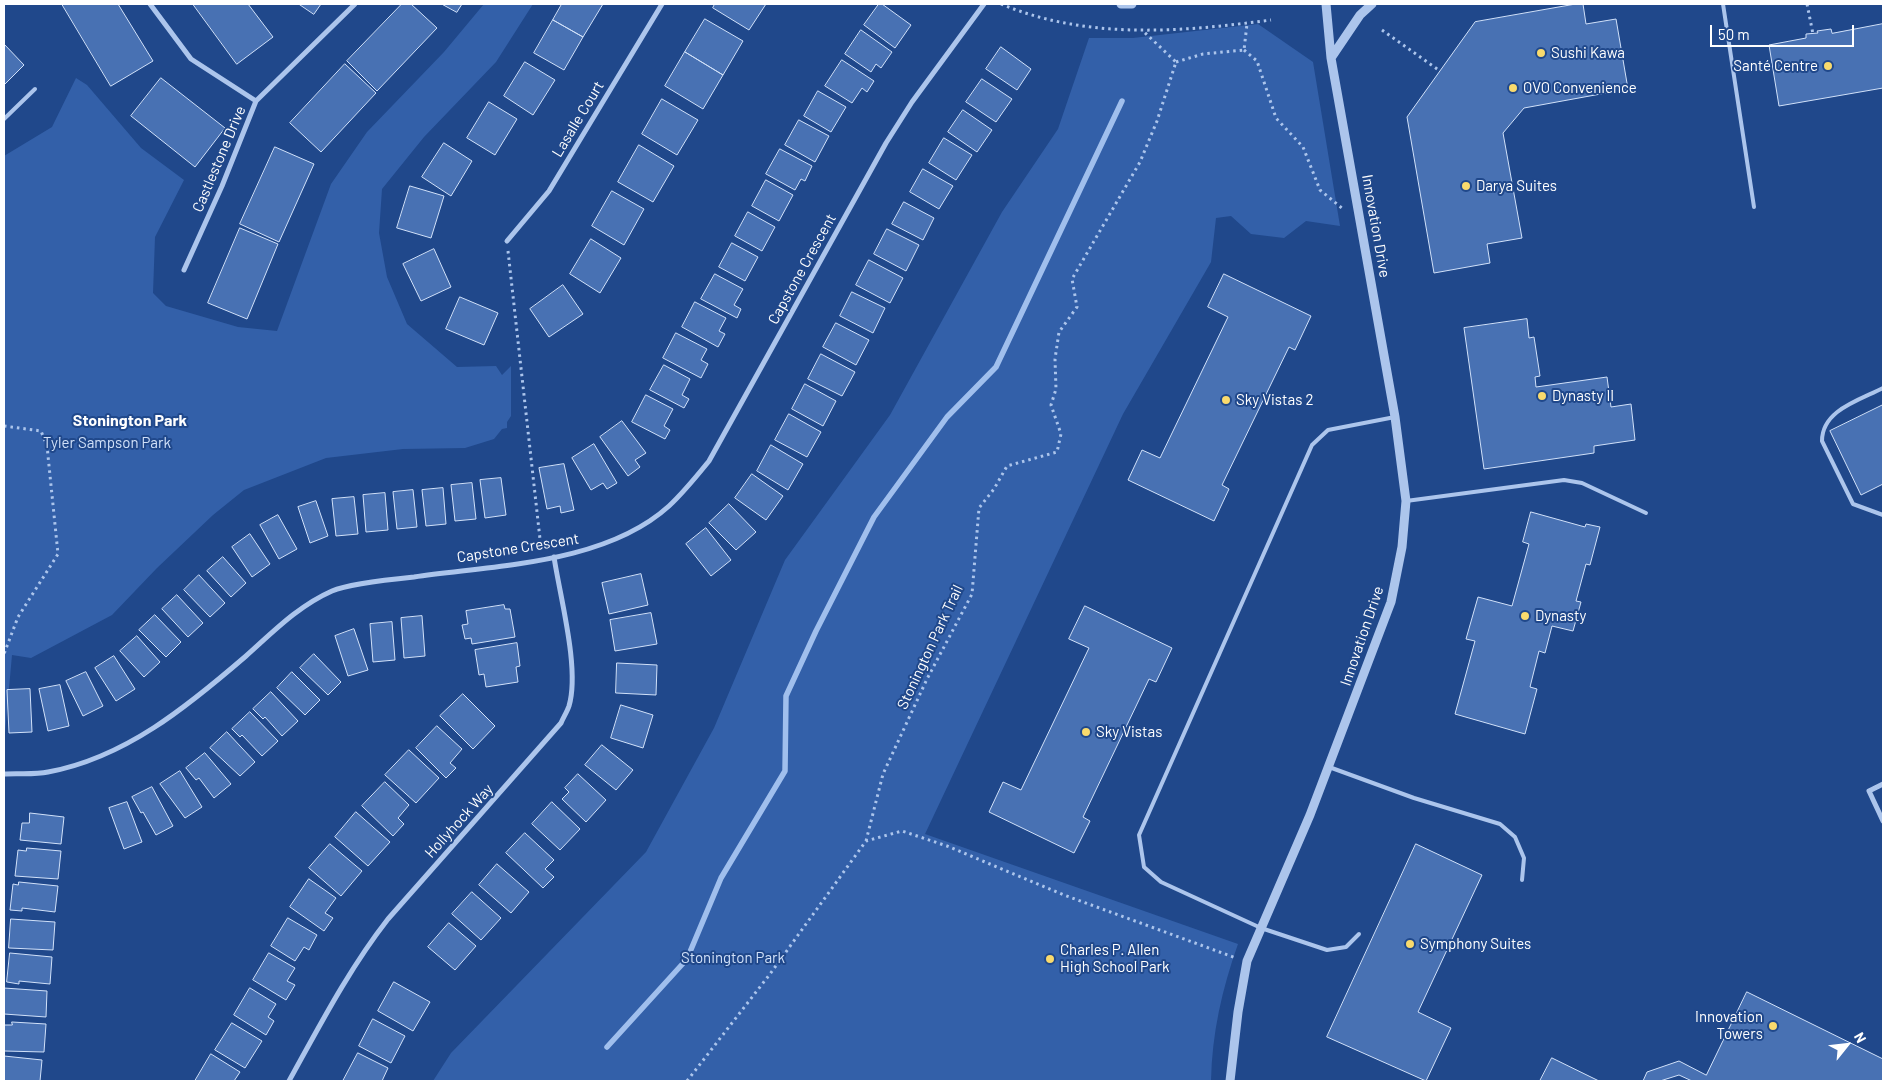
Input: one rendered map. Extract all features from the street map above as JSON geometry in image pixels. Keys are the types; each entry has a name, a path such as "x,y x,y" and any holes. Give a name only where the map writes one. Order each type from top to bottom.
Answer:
{"street":[{"path":"150,4 191,58 256,101"},
{"name":"Castlestone Drive","path":"184,270 222,186 256,101 354,4"},
{"name":"Lasalle Court","path":"507,241 549,191 662,4"},
{"name":"Capstone Crescent","path":"4,774 47,772 104,755 153,729 195,700 297,610 334,590 542,559 591,549 644,523 668,507 688,487 709,461 886,143 912,102 984,4"},
{"path":"1121,4 1132,4"},
{"name":"Innovation Drive","path":"1230,1081 1238,1012 1247,961 1329,767 1391,602 1402,547 1406,501 1396,417 1331,58 1326,4"},
{"path":"1331,58 1360,15 1372,4"},
{"name":"Hollyhock Way","path":"289,1081 351,970 388,918 561,723 569,706 572,683 571,659 554,557"},
{"path":"1883,784 1870,791 1883,821"}],"lane":[{"path":"1723,4 1754,207"},
{"path":"4,119 34,89"},
{"path":"1883,388 1834,414 1826,422 1822,433 1822,441 1852,504 1883,515"},
{"path":"1360,934 1346,947 1327,950 1261,928 1161,882 1144,866 1139,835 1312,444 1328,430 1396,417"},
{"path":"1406,501 1564,480 1582,483 1646,513"},
{"path":"1329,767 1414,798 1500,824 1516,837 1524,858 1522,880"}],"path":[{"path":"1001,4 1060,22 1112,31 1246,24 1271,20"},
{"path":"1808,4 1813,34"},
{"path":"1244,50 1246,24"},
{"path":"1142,30 1176,62 1203,54 1244,50 1257,61 1276,118 1303,147 1320,190 1343,209"},
{"path":"1382,30 1440,72"},
{"name":"Stonington Park Trail","path":"687,1081 770,974 866,841 884,774 926,679 972,594 978,508 994,489 1007,466 1058,452 1061,434 1051,405 1056,389 1055,359 1059,332 1076,307 1072,279 1140,162 1157,121 1176,62"},
{"path":"507,241 542,559"},
{"path":"4,426 41,431 47,446 58,554 18,617 4,654"},
{"path":"866,841 902,831 1198,946 1247,961"}],"green space":[{"name":"Tyler Sampson Park","path":"484,4 533,4 496,62 424,137 382,189 379,233 387,277 407,324 457,367 496,366 502,375 511,366 511,416 507,422 507,428 502,429 494,439 465,448 403,449 326,458 244,490 213,515 157,568 112,615 31,658 12,655 4,744 4,156 52,127 76,78 87,85 141,148 184,180 155,237 153,293 166,306 238,327 277,331 331,184 367,132 444,52"},
{"name":"Stonington Park","path":"1258,24 1313,62 1340,226 1306,221 1284,238 1251,234 1231,216 1216,218 1211,262 1123,414 925,834 1238,944 1219,1011 1213,1046 1211,1081 433,1081 451,1053 646,852 714,728 785,560 890,415 1002,212 1058,129 1089,38 1133,38"}],"building":[{"path":"62,4 118,4 153,61 111,86"},
{"path":"193,4 248,4 273,37 237,64"},
{"path":"299,4 321,4 314,14"},
{"path":"402,4 411,4 437,28 377,91 347,61"},
{"path":"442,4 462,4 457,12"},
{"path":"562,4 603,4 583,37 553,20"},
{"path":"715,4 766,4 749,30 713,8"},
{"path":"879,4 882,4 911,25 895,48 864,25"},
{"name":"Darya Suites","path":"1583,4 1586,24 1616,19 1628,89 1524,108 1503,133 1522,238 1487,244 1490,263 1434,273 1407,117 1475,22"},
{"path":"705,19 743,41 723,75 685,52"},
{"path":"553,20 583,37 564,70 534,53"},
{"name":"Santé Centre","path":"1883,24 1883,88 1779,106 1769,45 1806,38 1806,34 1818,33 1817,31 1831,29 1832,33"},
{"path":"861,30 892,52 881,68 876,64 871,72 845,54"},
{"path":"4,44 24,65 4,85"},
{"path":"1001,47 1031,69 1017,90 986,69"},
{"path":"685,52 723,75 703,109 665,86"},
{"path":"842,60 874,81 867,92 862,88 852,103 825,86"},
{"path":"525,62 555,80 533,115 504,96"},
{"path":"345,64 376,93 321,152 290,123"},
{"path":"161,78 225,128 195,167 131,116"},
{"path":"982,79 1012,99 996,122 966,102"},
{"path":"818,91 846,107 831,132 804,116"},
{"path":"662,99 698,120 677,155 642,134"},
{"path":"489,102 517,119 495,155 467,138"},
{"path":"963,110 992,130 977,152 948,132"},
{"path":"799,120 829,136 815,162 785,145"},
{"path":"944,138 972,155 956,180 929,163"},
{"path":"444,143 472,161 451,196 422,177"},
{"path":"639,145 674,166 653,202 618,182"},
{"path":"275,147 314,164 279,242 240,224"},
{"path":"780,149 812,166 805,181 801,179 795,190 766,174"},
{"path":"923,169 953,186 939,209 910,192"},
{"path":"766,180 793,195 779,221 752,206"},
{"path":"410,186 444,196 431,238 397,228"},
{"path":"612,191 644,209 624,245 592,226"},
{"path":"904,202 934,218 923,240 892,224"},
{"path":"748,212 775,227 762,251 735,236"},
{"path":"240,228 278,244 247,319 208,303"},
{"path":"887,229 919,245 906,271 874,254"},
{"path":"591,239 621,258 600,293 570,274"},
{"path":"732,243 758,257 745,281 719,267"},
{"path":"434,249 451,287 421,301 403,264"},
{"path":"869,260 903,278 890,303 856,285"},
{"path":"715,274 743,289 734,305 741,309 737,318 701,299"},
{"name":"Sky Vistas 2","path":"1224,274 1311,316 1295,350 1289,347 1222,485 1229,489 1214,521 1128,480 1142,450 1160,458 1228,317 1208,307"},
{"path":"563,285 583,314 549,337 530,309"},
{"path":"852,292 885,308 873,333 840,316"},
{"path":"460,297 498,313 484,345 446,329"},
{"path":"695,302 726,318 719,331 725,334 718,347 682,327"},
{"name":"Dynasty II","path":"1527,319 1529,338 1534,337 1540,376 1535,377 1536,387 1607,377 1611,407 1631,404 1635,440 1594,446 1594,453 1484,469 1464,328"},
{"path":"836,323 869,340 856,365 823,347"},
{"path":"676,333 707,349 701,360 708,364 701,378 663,358"},
{"path":"821,354 855,372 842,396 808,379"},
{"path":"664,365 690,379 682,395 689,399 684,408 650,390"},
{"path":"805,384 836,401 823,426 792,409"},
{"path":"646,395 673,409 664,426 670,430 665,439 632,422"},
{"path":"1883,405 1883,484 1861,495 1830,431"},
{"path":"789,414 821,432 807,457 775,440"},
{"path":"622,421 646,453 635,460 640,467 628,476 600,437"},
{"path":"594,444 617,483 607,489 603,483 591,490 572,458"},
{"path":"771,445 803,464 788,490 757,471"},
{"path":"564,464 574,510 561,513 560,506 547,509 539,468"},
{"path":"752,474 783,496 766,520 735,498"},
{"path":"501,478 506,515 485,518 480,480"},
{"path":"472,483 476,519 455,521 451,485"},
{"path":"443,488 446,524 426,526 422,490"},
{"path":"413,490 417,527 397,529 393,492"},
{"path":"385,493 388,530 366,532 363,495"},
{"path":"354,497 358,534 336,536 332,499"},
{"path":"316,501 328,536 310,543 298,507"},
{"path":"729,504 756,532 736,550 709,523"},
{"name":"Dynasty","path":"1531,512 1585,527 1586,524 1600,527 1590,565 1586,564 1576,601 1581,602 1573,631 1552,626 1545,653 1539,651 1530,687 1537,689 1525,734 1455,714 1475,641 1466,639 1478,597 1512,606 1529,544 1523,542"},
{"path":"278,515 297,549 279,559 260,525"},
{"path":"706,528 731,560 711,576 686,544"},
{"path":"250,534 270,564 252,577 232,547"},
{"path":"223,557 246,583 231,597 207,571"},
{"path":"641,574 648,605 609,614 602,583"},
{"path":"199,575 225,603 210,617 184,590"},
{"path":"177,595 203,623 188,637 162,609"},
{"path":"504,605 505,609 510,609 515,637 472,644 471,638 465,639 462,625 468,624 466,611"},
{"name":"Sky Vistas","path":"1085,606 1172,648 1156,682 1149,679 1083,817 1090,821 1074,853 989,812 1003,782 1021,790 1089,648 1069,639"},
{"path":"651,613 657,644 615,651 610,620"},
{"path":"155,615 181,642 166,657 139,630"},
{"path":"422,616 425,656 404,658 401,618"},
{"path":"392,622 395,660 373,662 370,624"},
{"path":"354,629 368,670 348,676 335,636"},
{"path":"137,636 160,662 144,677 120,651"},
{"path":"517,643 520,666 516,667 518,682 486,687 484,674 479,675 475,650"},
{"path":"314,654 341,682 328,695 300,668"},
{"path":"114,656 135,689 116,701 95,668"},
{"path":"617,663 657,665 656,695 616,693"},
{"path":"86,672 103,706 83,716 66,681"},
{"path":"292,672 320,700 305,715 277,688"},
{"path":"60,685 69,726 48,731 39,689"},
{"path":"30,689 32,732 9,733 7,690"},
{"path":"271,692 298,721 282,736 265,717 263,719 253,709"},
{"path":"463,694 495,726 473,749 440,716"},
{"path":"621,705 653,715 643,748 611,738"},
{"path":"250,712 278,741 262,756 242,735 240,737 232,729"},
{"path":"437,726 462,749 450,763 456,768 446,778 416,748"},
{"path":"227,732 255,762 240,776 210,748"},
{"path":"602,745 633,770 616,790 585,765"},
{"path":"409,750 439,778 416,803 385,775"},
{"path":"205,753 231,784 214,798 199,778 196,780 186,768"},
{"path":"180,771 202,807 185,818 160,784"},
{"path":"578,774 606,800 586,822 562,799 569,792 565,788"},
{"path":"385,782 409,805 398,818 404,824 393,836 362,806"},
{"path":"152,787 173,826 156,835 132,797"},
{"path":"127,802 142,842 124,849 109,808"},
{"path":"552,802 580,829 560,850 532,824"},
{"path":"356,812 390,842 368,866 335,837"},
{"path":"30,813 64,817 61,844 20,840 22,823 29,823"},
{"path":"525,833 554,860 545,869 554,877 543,888 506,853"},
{"path":"330,844 362,871 341,896 309,868"},
{"name":"Symphony Suites","path":"1416,844 1482,875 1418,1012 1451,1028 1426,1081 1327,1037"},
{"path":"27,848 61,851 58,879 15,876 18,850 26,851"},
{"path":"497,864 529,892 511,913 479,885"},
{"path":"309,879 336,898 325,913 333,918 324,931 290,907"},
{"path":"19,882 58,886 55,912 22,908 22,911 10,910 13,884 18,885"},
{"path":"472,892 501,918 481,940 452,914"},
{"path":"288,918 317,935 309,950 304,947 295,961 271,946"},
{"path":"11,919 55,922 53,950 9,948"},
{"path":"449,923 476,946 455,970 428,947"},
{"path":"10,953 52,957 50,984 19,981 19,984 7,982"},
{"path":"269,953 295,968 287,981 295,985 286,1000 253,980"},
{"path":"394,982 430,1002 413,1031 378,1011"},
{"path":"4,988 47,991 46,1017 4,1014"},
{"path":"250,988 276,1004 268,1017 274,1021 266,1035 234,1015"},
{"name":"Innovation Towers","path":"1747,992 1883,1059 1883,1081 1692,1081 1679,1075 1660,1081 1643,1081 1647,1072 1679,1061 1706,1075"},
{"path":"373,1019 405,1036 391,1063 359,1046"},
{"path":"12,1022 46,1024 44,1052 4,1051 4,1025 12,1025"},
{"path":"232,1023 262,1041 245,1068 215,1050"},
{"path":"358,1053 388,1068 382,1081 343,1081"},
{"path":"211,1054 240,1072 234,1081 195,1081"},
{"path":"4,1056 42,1060 40,1081 4,1081"},
{"path":"1552,1058 1599,1081 1540,1081"}],"waterway":[{"path":"607,1047 687,959 721,878 785,771 786,696 816,631 874,517 947,417 996,367 1122,101"}],"place":[{"name":"Sushi Kawa","path":"1541,53"},
{"name":"Santé Centre","path":"1828,66"},
{"name":"OVO Convenience","path":"1513,88"},
{"name":"Darya Suites","path":"1466,186"},
{"name":"Dynasty II","path":"1542,396"},
{"name":"Sky Vistas 2","path":"1226,400"},
{"name":"Dynasty","path":"1525,616"},
{"name":"Sky Vistas","path":"1086,732"},
{"name":"Symphony Suites","path":"1410,944"},
{"name":"Charles P. Allen High School Park","path":"1050,959"},
{"name":"Innovation Towers","path":"1773,1026"}],"district":[{"name":"Stonington Park","path":"130,421"}]}
